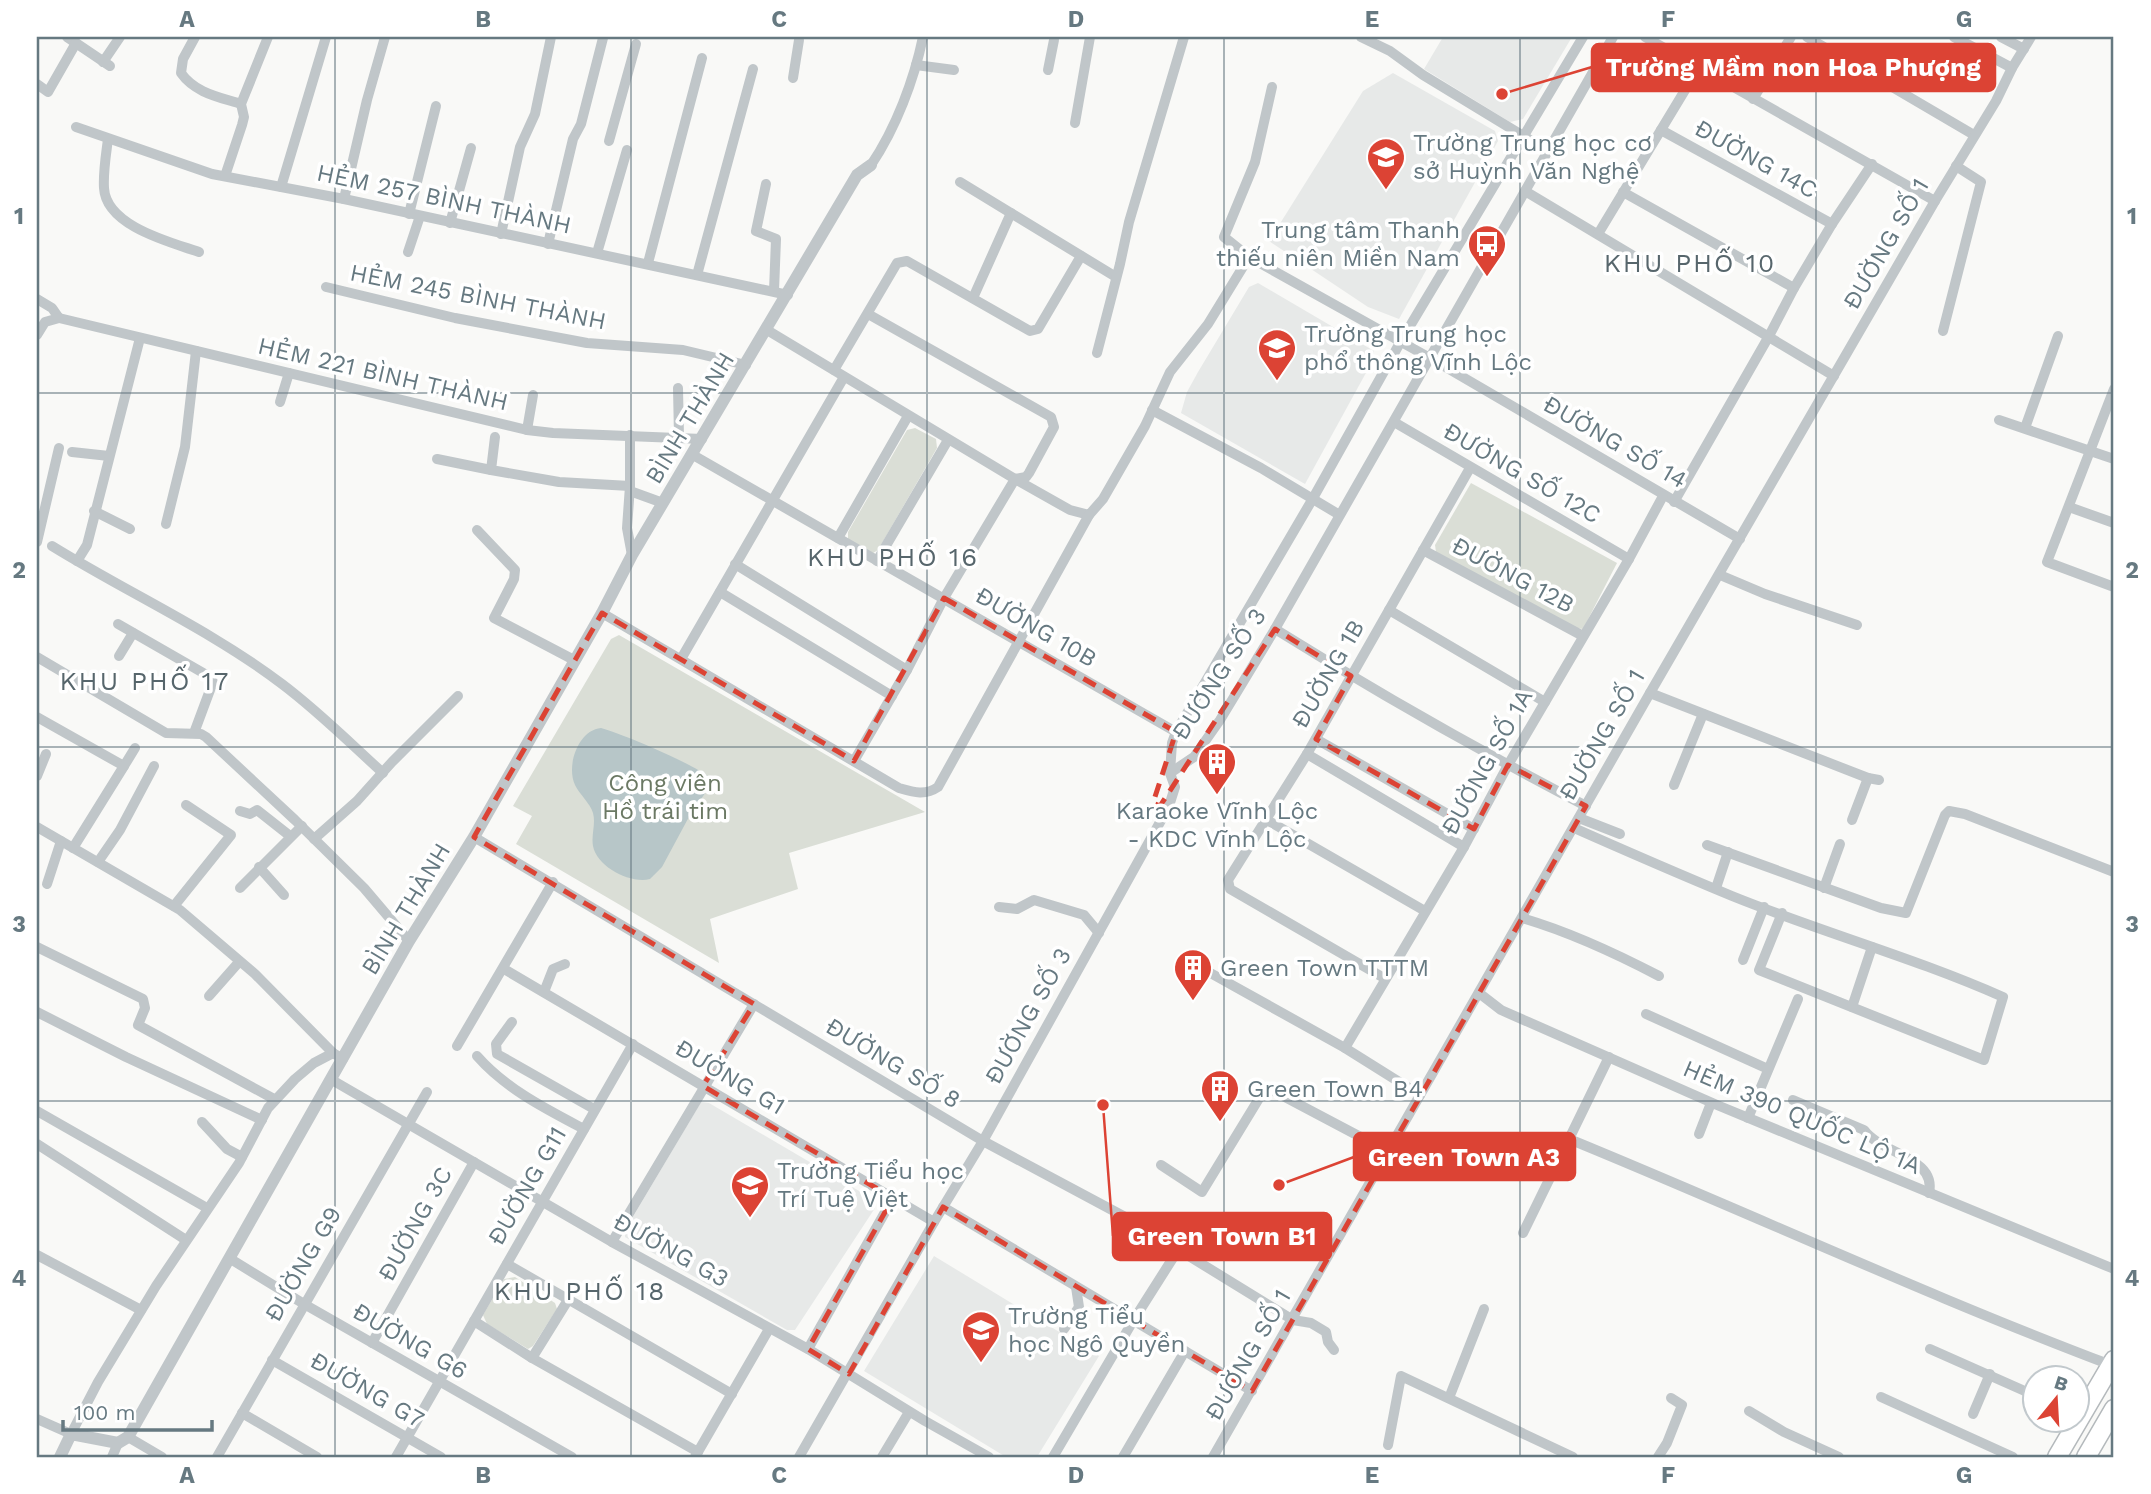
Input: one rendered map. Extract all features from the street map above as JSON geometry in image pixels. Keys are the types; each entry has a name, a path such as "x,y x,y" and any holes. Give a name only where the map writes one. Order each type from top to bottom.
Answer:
{"highway":[{"path":"2092,1399 2113,1369"},
{"path":"2071,1457 2113,1369"},
{"path":"2086,1457 2114,1409"},
{"path":"2098,1457 2114,1429"},
{"path":"2057,1457 2070,1434"}],"street":[{"path":"37,84 48,92 71,40 107,64 120,37"},
{"path":"195,37 183,59 181,73 189,85 241,104"},
{"path":"225,176 244,117 241,104 268,37"},
{"path":"281,187 326,37"},
{"path":"344,199 385,37"},
{"path":"501,234 520,147 535,114 551,37"},
{"name":"BÌNH THÀNH","path":"123,1440 332,1080 338,1056 474,837 632,555 857,175 871,165 881,150 916,65 923,37"},
{"path":"1076,123 1090,37"},
{"path":"1097,353 1133,205 1184,37"},
{"path":"1361,37 1391,51 1423,75 1548,151"},
{"name":"ĐƯỜNG SỐ 3","path":"799,1457 983,1141 1169,806 1175,787 1170,774 1172,743 1176,732 1312,500 1401,341 1583,37"},
{"name":"ĐƯỜNG SỐ 3","path":"1170,774 1194,757 1220,720 1275,629 1338,514 1394,422 1613,37"},
{"path":"1645,37 1935,201"},
{"path":"1753,99 1791,37"},
{"path":"1807,37 1974,135"},
{"path":"1954,37 2012,68"},
{"path":"2001,37 2024,49"},
{"name":"ĐƯỜNG SỐ 1","path":"1213,1457 1650,693 1935,201 1996,102 2031,37"},
{"path":"548,244 573,139 580,124 603,38"},
{"path":"793,78 799,40"},
{"path":"1048,70 1054,40"},
{"path":"609,141 635,44"},
{"path":"648,263 702,58"},
{"path":"916,65 954,70"},
{"path":"1598,234 1699,67"},
{"path":"697,275 752,69"},
{"name":"ĐƯỜNG SỐ 14","path":"1272,87 1255,162 1224,237 1249,257 1401,341 1740,539"},
{"path":"408,252 436,106"},
{"name":"HẺM 257 BÌNH THÀNH","path":"76,127 212,174 344,199 788,295"},
{"name":"ĐƯỜNG 14C","path":"1661,130 1832,225"},
{"path":"107,139 103,190 117,215 129,225 199,252"},
{"path":"450,223 471,148"},
{"path":"597,253 627,150"},
{"path":"1674,502 1794,288 1872,164"},
{"path":"1943,331 1981,182 1956,166"},
{"path":"960,182 1116,277"},
{"path":"766,184 756,231 776,239 774,291"},
{"path":"1525,191 1834,376"},
{"path":"1623,192 1794,288"},
{"path":"973,298 1011,213"},
{"path":"834,370 897,263 907,261 1034,331 1038,329 1081,256"},
{"path":"602,612 899,788 916,793 930,792 938,787 1089,515 1103,499 1170,372 1208,324 1249,257"},
{"name":"HẺM 245 BÌNH THÀNH","path":"326,287 455,318 587,343 683,350 746,365"},
{"path":"37,299 52,308 59,318 45,322 37,335"},
{"path":"854,761 907,670 944,598 1015,479 1026,477 1030,473 1054,426 1051,417 868,314"},
{"name":"HẺM 221 BÌNH THÀNH","path":"59,318 527,430 702,439"},
{"path":"767,330 1015,479 1070,510 1089,515"},
{"path":"2025,428 2058,336"},
{"path":"77,561 87,545 141,338"},
{"path":"166,524 185,447 197,351"},
{"path":"280,402 289,373"},
{"path":"681,659 844,377"},
{"path":"678,388 679,437"},
{"path":"2114,389 2047,562 2114,587"},
{"path":"527,430 533,395"},
{"path":"1152,410 1261,468 1338,514"},
{"path":"838,538 908,416"},
{"path":"1998,419 2114,459"},
{"name":"ĐƯỜNG SỐ 12C","path":"1394,422 1629,559"},
{"path":"631,435 627,528 632,555"},
{"path":"491,470 495,437"},
{"path":"877,561 948,440"},
{"path":"37,542 59,448"},
{"path":"72,452 109,456"},
{"name":"ĐƯỜNG 10B","path":"693,455 1176,732"},
{"path":"437,458 559,482 630,489 663,503"},
{"name":"ĐƯỜNG 1B","path":"1384,978 1230,889 1228,880 1316,739 1470,468"},
{"name":"ĐƯỜNG SỐ 1A","path":"1345,1048 1474,830 1508,765 1663,496"},
{"path":"2069,507 2114,523"},
{"path":"94,511 130,529"},
{"path":"477,530 515,570 514,579 494,618 574,660"},
{"path":"52,545 208,636 282,684 383,773"},
{"name":"ĐƯỜNG 12B","path":"1423,550 1583,636"},
{"path":"736,564 907,670"},
{"path":"1720,575 1765,594 1857,625"},
{"path":"720,592 892,696"},
{"path":"1389,610 1545,702"},
{"path":"118,624 205,674 213,682 194,733"},
{"path":"1275,629 1351,677 1586,806"},
{"path":"119,656 133,633"},
{"path":"37,657 166,733 194,733 206,737 364,888 409,942"},
{"path":"1650,693 1873,779 1852,820"},
{"path":"314,839 358,802 458,696"},
{"path":"1674,785 1703,714"},
{"path":"37,717 124,766"},
{"path":"1316,739 1474,830"},
{"path":"74,848 135,748"},
{"path":"37,776 46,754"},
{"path":"1307,754 1464,847"},
{"path":"97,862 120,830 154,766"},
{"path":"174,906 231,835 186,805"},
{"path":"240,811 250,814 257,810 290,836"},
{"path":"1707,845 1881,908 1906,914 1945,815 1949,811 1965,814 2114,872"},
{"path":"1267,820 1425,911"},
{"path":"1576,823 1620,834"},
{"path":"1576,823 1716,888 1872,947 2003,998 1984,1060 1759,970 1782,913"},
{"path":"37,827 174,906 255,974 338,1056 314,1063 274,1099 242,1157 141,1310 60,1457"},
{"path":"240,888 302,827"},
{"name":"ĐƯỜNG SỐ 8","path":"474,837 983,1141 1127,1218 1293,1320 1311,1323 1326,1332 1328,1342 1334,1350"},
{"path":"47,884 61,841"},
{"path":"1824,888 1840,844"},
{"path":"1716,888 1728,852"},
{"path":"259,867 284,895"},
{"path":"457,1046 552,882"},
{"path":"999,907 1017,909 1034,900 1084,915 1099,933"},
{"path":"1743,960 1764,907"},
{"path":"1522,918 1588,942 1659,976"},
{"path":"37,947 144,999 145,1008 138,1026 274,1099"},
{"path":"1852,1007 1872,947"},
{"path":"209,996 239,962"},
{"path":"544,992 553,969 565,964"},
{"name":"ĐƯỜNG G1","path":"504,969 934,1222"},
{"path":"1205,970 1345,1048 1420,1095"},
{"name":"HẺM 390 QUỐC LỘ 1A","path":"1479,993 1501,1010 1711,1103 2114,1269"},
{"path":"1748,1118 1798,999"},
{"path":"612,1242 754,1004"},
{"path":"37,1012 261,1120"},
{"path":"1646,1014 1768,1069"},
{"path":"512,1022 496,1044 498,1054 594,1110"},
{"name":"ĐƯỜNG G11","path":"396,1457 633,1044"},
{"path":"477,1056 491,1072 510,1086 584,1129"},
{"path":"1523,1233 1609,1057"},
{"name":"ĐƯỜNG G3","path":"332,1080 612,1242 808,1349 909,1412 989,1457"},
{"path":"1161,1165 1202,1192 1266,1087 1389,1152"},
{"name":"ĐƯỜNG G9","path":"217,1457 427,1092"},
{"path":"1793,1100 1864,1130 1870,1139 1914,1161 1928,1173 1931,1183 1929,1192"},
{"path":"1699,1134 1711,1103"},
{"path":"37,1111 207,1208"},
{"path":"202,1122 227,1149 242,1157"},
{"path":"1569,1139 1766,1221 1979,1315 2113,1369"},
{"path":"37,1144 186,1240"},
{"name":"ĐƯỜNG 3C","path":"372,1343 474,1162"},
{"path":"808,1349 893,1198"},
{"path":"943,1207 1252,1391"},
{"path":"1053,1457 1178,1250"},
{"path":"37,1255 141,1310"},
{"name":"ĐƯỜNG G6","path":"229,1258 304,1304 572,1457"},
{"path":"507,1264 732,1394"},
{"path":"1065,1329 1079,1307 1076,1287"},
{"path":"532,1357 568,1300"},
{"path":"1449,1398 1484,1309"},
{"path":"474,1321 697,1455 769,1329"},
{"path":"1930,1349 2022,1390"},
{"path":"1123,1457 1185,1351"},
{"name":"ĐƯỜNG G7","path":"272,1360 442,1457"},
{"path":"1973,1414 1990,1374"},
{"path":"1388,1445 1401,1376 1573,1457"},
{"path":"1881,1397 2013,1457"},
{"path":"1658,1457 1667,1443 1682,1405 1671,1398"},
{"path":"1749,1411 1784,1432 1839,1457"},
{"path":"882,1457 909,1412"},
{"path":"242,1413 317,1457"},
{"path":"37,1419 71,1434 123,1440 162,1457"},
{"path":"112,1457 123,1440"}],"highlighted area":[{"path":"944,598 1176,732 1153,803 1160,806 1275,629 1351,676 1316,739 1474,829 1508,765 1586,806 1252,1391 943,1207 849,1374 808,1349 893,1198 703,1086 754,1004 474,837 602,613 854,761"}],"shaded area":[{"path":"1443,37 1572,37 1523,119 1510,122 1424,69"},
{"name":"Trường Trung học cơ sở Huỳnh Văn Nghệ","path":"1393,73 1495,131 1498,141 1399,319 1368,307 1269,241 1363,91"},
{"name":"Trường Trung học phổ thông Vĩnh Lộc","path":"1258,283 1374,351 1373,360 1305,484 1181,413 1187,392 1198,372 1249,287"},
{"path":"601,728 658,750 710,778 710,786 690,815 662,867 650,879 633,879 616,872 601,861 593,846 593,813 575,785 572,768 580,742 593,730"},
{"name":"Trường Tiểu học Trí Tuệ Việt","path":"701,1102 709,1103 871,1198 875,1208 795,1330 787,1330 625,1237 625,1230"},
{"name":"Trường Tiểu học Ngô Quyền","path":"934,1256 1099,1356 1037,1457 1006,1457 864,1371"}],"green space":[{"path":"915,428 936,439 937,448 878,550 873,553 848,539 848,532 907,430"},
{"path":"1471,483 1617,563 1583,629 1575,628 1436,552 1435,545"},
{"name":"Công viên Hồ trái tim","path":"619,635 925,812 789,853 798,889 710,919 719,963 516,844 532,816 513,806 611,639"},
{"path":"515,1277 555,1303 557,1309 533,1346 528,1349 487,1324 483,1315 504,1279"}],"place":[{"name":"Trường Mầm non Hoa Phượng","path":"1502,94"},
{"name":"Trường Trung học cơ sở Huỳnh Văn Nghệ","path":"1386,191"},
{"name":"Trung tâm Thanh thiếu niên Miền Nam","path":"1487,278"},
{"name":"Trường Trung học phổ thông Vĩnh Lộc","path":"1277,382"},
{"name":"Karaoke Vĩnh Lộc - KDC Vĩnh Lộc","path":"1217,796"},
{"name":"Green Town TTTM","path":"1193,1002"},
{"name":"Green Town B1","path":"1103,1105"},
{"name":"Green Town B4","path":"1220,1123"},
{"name":"Green Town A3","path":"1279,1185"},
{"name":"Trường Tiểu học Trí Tuệ Việt","path":"750,1219"},
{"name":"Trường Tiểu học Ngô Quyền","path":"981,1364"}],"district":[{"name":"KHU PHỐ 10","path":"1690,263"},
{"name":"KHU PHỐ 16","path":"893,557"},
{"name":"KHU PHỐ 17","path":"145,681"},
{"name":"KHU PHỐ 18","path":"580,1291"}]}
